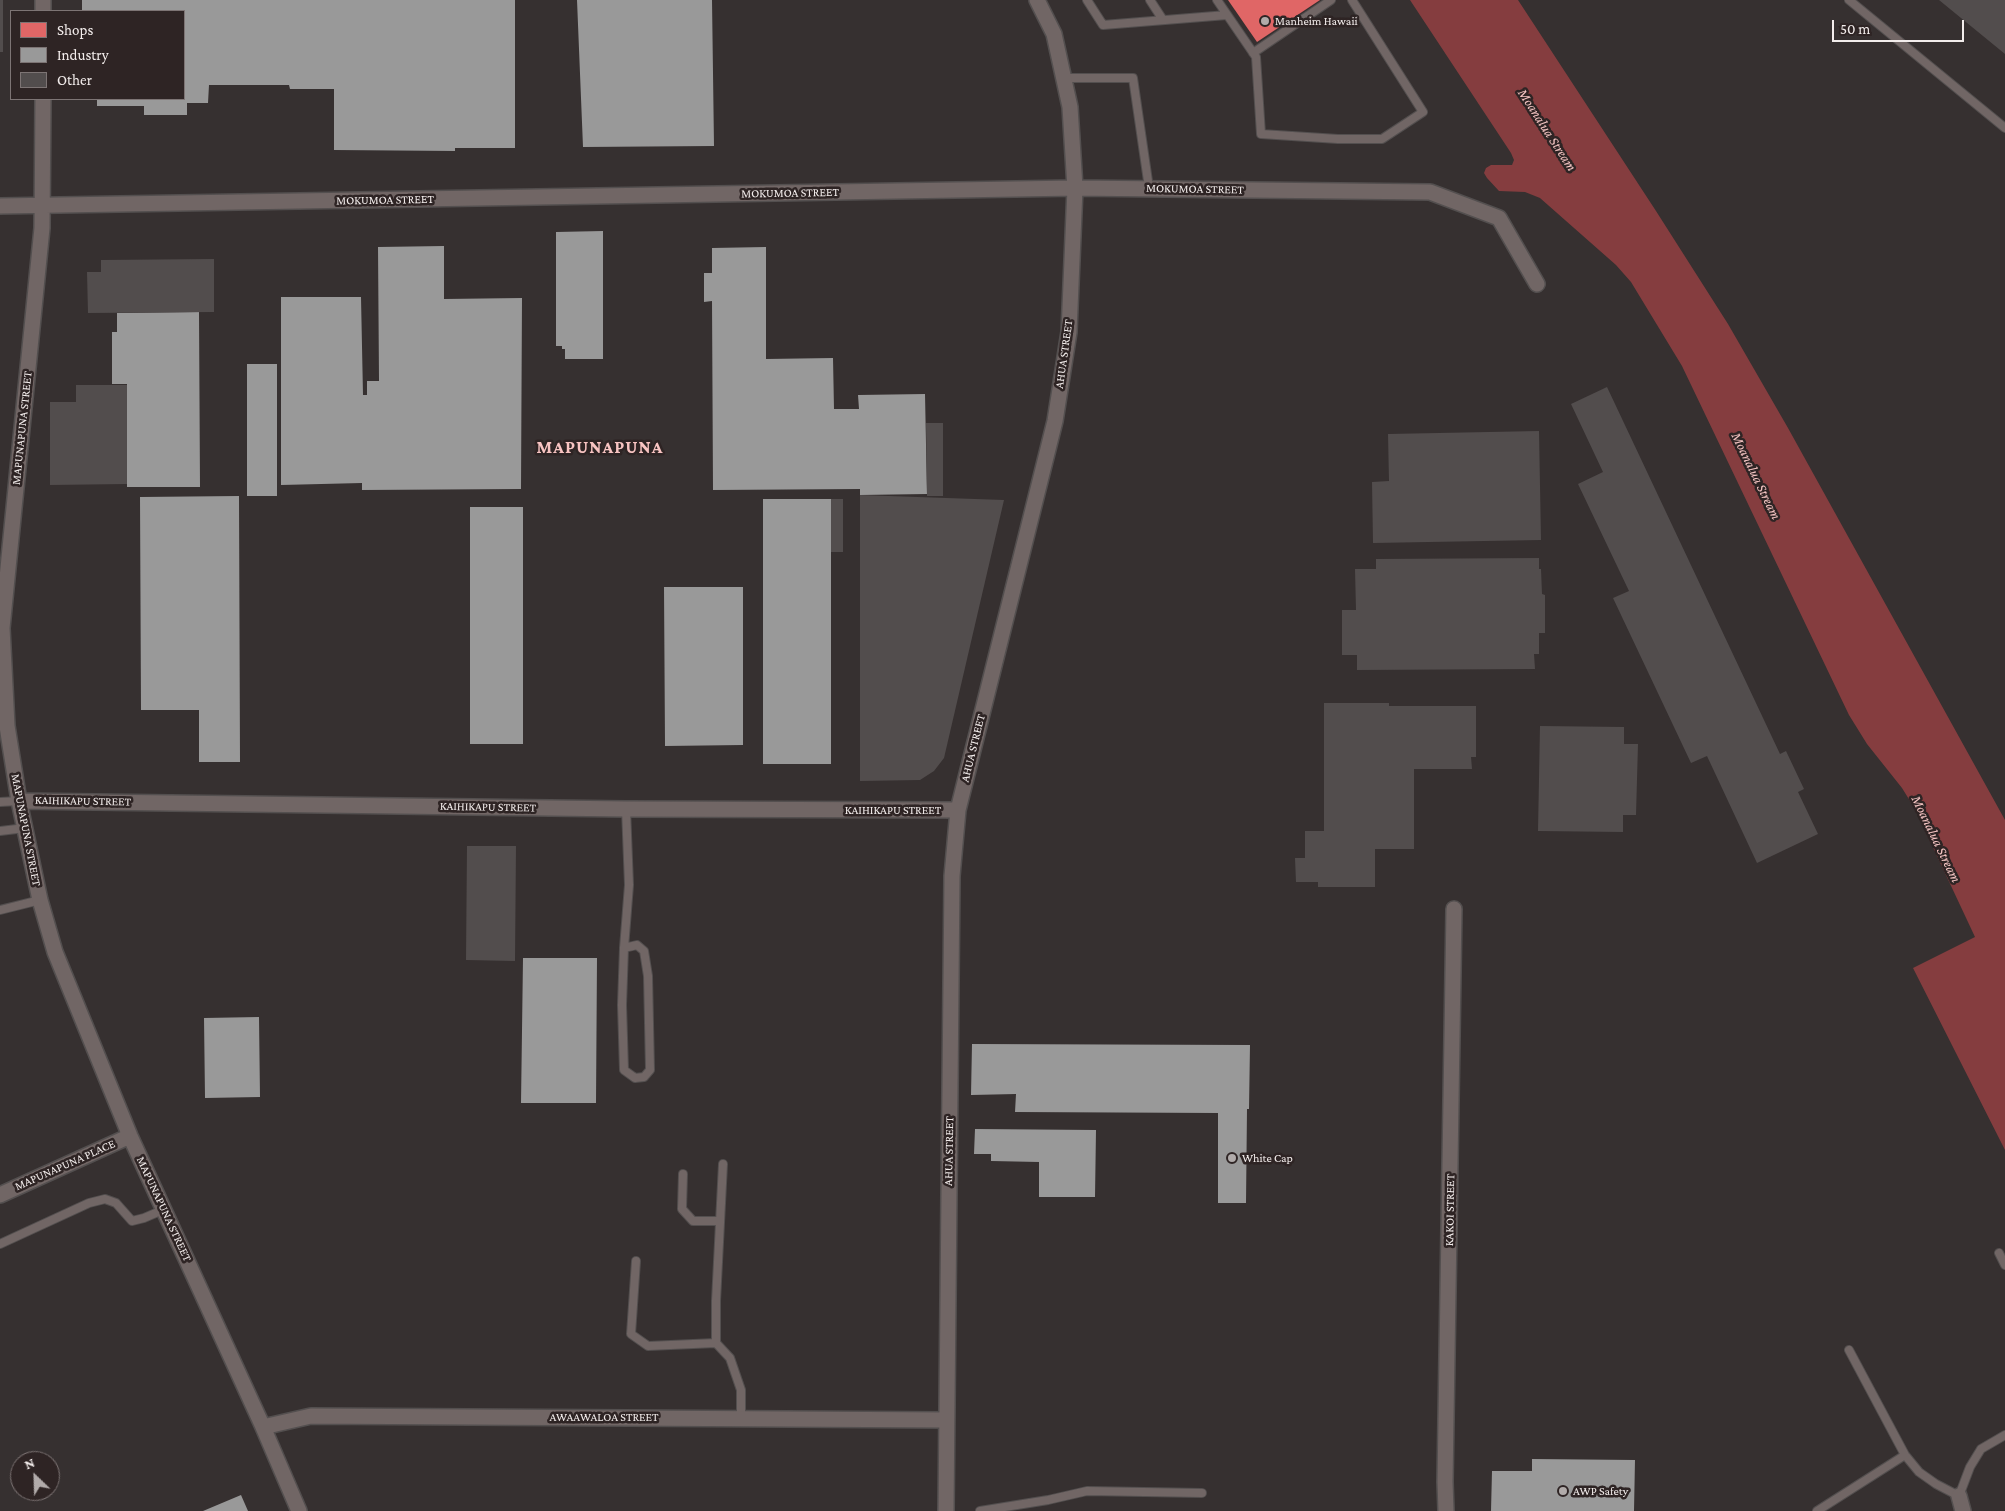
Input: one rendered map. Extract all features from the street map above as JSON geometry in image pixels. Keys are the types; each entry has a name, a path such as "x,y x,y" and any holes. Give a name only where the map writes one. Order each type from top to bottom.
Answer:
{"street":[{"name":"AHUA STREET","path":"946,1511 952,876 958,810 1055,421 1069,332 1075,188 1070,107 1054,34 1037,0"},
{"name":"MAPUNAPUNA STREET","path":"43,100 44,170 41,206 42,228 2,628 2,684 24,828 54,952 130,1136 264,1427 299,1511"},
{"name":"MOKUMOA STREET","path":"0,206 1075,188 1430,192 1499,218 1537,284"},
{"name":"KAIHIKAPU STREET","path":"19,800 626,809 958,810"},
{"name":"KAKOI STREET","path":"1446,1511 1454,909"},
{"name":"MAPUNAPUNA PLACE","path":"0,1195 130,1136"},
{"name":"AWAAWALOA STREET","path":"264,1427 311,1416 946,1420"},
{"path":"1959,1496 1963,1511"}],"lane":[{"path":"1087,0 1103,25 1227,15"},
{"path":"1150,0 1163,20"},
{"path":"1217,0 1256,57 1262,134 1338,139 1382,139 1394,133 1423,112 1352,0"},
{"path":"1253,53 1331,0"},
{"path":"1849,0 2005,128"},
{"path":"1063,78 1132,78 1149,188"},
{"path":"0,802 19,800"},
{"path":"624,948 637,945 644,951 648,976 650,1070 644,1077 635,1078 624,1070 622,1005 624,948 629,885 626,809"},
{"path":"0,831 24,828"},
{"path":"0,910 40,900"},
{"path":"723,1164 716,1343 730,1358 741,1390 741,1418"},
{"path":"683,1174 682,1209 693,1220 720,1221"},
{"path":"0,1244 89,1203 105,1200 116,1203 132,1221 165,1209"},
{"path":"1999,1253 2005,1265"},
{"path":"636,1261 631,1334 648,1346 716,1343"},
{"path":"1849,1350 1905,1454 1919,1472 1936,1484 1959,1496 1970,1467 1981,1449 2005,1435"},
{"path":"1817,1511 1905,1454"},
{"path":"980,1511 1048,1500 1087,1491 1202,1493"}],"water":[{"name":"Moanalua Stream","path":"1410,0 1518,0 1728,324 1788,428 2005,820 2005,1150 1913,968 1975,937 1915,809 1902,788 1867,744 1849,715 1682,366 1631,282 1616,265 1540,198 1525,192 1499,191 1487,178 1484,173 1486,168 1491,165 1512,165 1514,160 1511,153"}],"building: Shops":[{"name":"Manheim Hawaii","path":"1228,0 1320,0 1257,42"}],"building: Industry":[{"path":"82,0 515,0 515,148 455,148 455,151 334,150 334,89 290,89 289,85 209,85 208,103 187,103 187,115 144,115 144,106 97,106 97,100 185,100 185,10 82,10"},
{"path":"577,0 712,0 714,146 583,147"},
{"path":"603,231 603,359 565,359 565,349 562,349 562,346 556,346 556,232"},
{"path":"444,246 444,299 522,298 521,489 362,490 362,483 281,485 281,297 361,297 363,395 367,395 367,381 379,381 378,247"},
{"path":"766,247 766,359 833,358 834,409 859,409 858,395 925,394 927,494 860,495 860,489 713,490 712,301 704,302 704,273 712,273 712,248"},
{"path":"199,312 200,487 127,487 127,384 112,384 112,332 117,332 117,313"},
{"path":"247,364 277,364 277,496 247,496"},
{"path":"239,496 240,762 199,762 199,710 141,710 140,497"},
{"path":"763,499 831,499 831,764 763,764"},
{"path":"470,507 523,507 523,744 470,744"},
{"path":"664,587 743,587 743,745 665,746"},
{"path":"523,958 597,958 596,1103 521,1103"},
{"path":"259,1017 260,1097 205,1098 204,1018"},
{"name":"White Cap","path":"972,1044 1250,1045 1246,1203 1218,1203 1218,1113 1015,1112 1016,1094 971,1095"},
{"path":"975,1129 1096,1130 1095,1197 1039,1197 1039,1162 991,1161 991,1154 974,1154"},
{"name":"AWP Safety","path":"1532,1459 1635,1460 1634,1511 1491,1511 1492,1471 1532,1471"},
{"path":"241,1495 248,1511 203,1511"}],"building: Other":[{"path":"0,0 3,0 3,52 0,52"},
{"path":"1939,0 2005,0 2005,54"},
{"path":"214,259 214,312 88,313 87,272 101,272 101,260"},
{"path":"76,385 127,385 127,484 50,485 50,402 76,402"},
{"path":"1607,387 1780,754 1786,751 1804,789 1798,792 1818,834 1757,863 1707,756 1691,763 1613,598 1629,591 1578,484 1603,472 1571,404"},
{"path":"926,423 943,423 943,496 927,496"},
{"path":"1539,431 1541,540 1373,543 1372,482 1389,481 1388,434"},
{"path":"860,495 1004,500 944,758 934,771 920,780 860,781"},
{"path":"831,499 843,499 843,552 831,552"},
{"path":"1539,558 1542,594 1545,595 1545,633 1539,633 1539,654 1534,654 1535,669 1357,670 1357,655 1342,655 1342,610 1356,610 1355,569 1376,569 1376,559"},
{"path":"1324,703 1389,703 1389,706 1476,706 1476,757 1471,757 1472,769 1414,769 1414,849 1375,849 1375,887 1318,887 1318,882 1296,882 1295,858 1305,858 1305,831 1324,831"},
{"path":"1540,726 1624,727 1624,744 1638,744 1636,815 1623,815 1623,832 1538,831"},
{"path":"467,846 516,846 515,961 466,960"}],"place":[{"name":"Manheim Hawaii","path":"1265,21"},
{"name":"White Cap","path":"1232,1158"},
{"name":"AWP Safety","path":"1563,1491"}],"district":[{"name":"MAPUNAPUNA","path":"600,447"}]}
